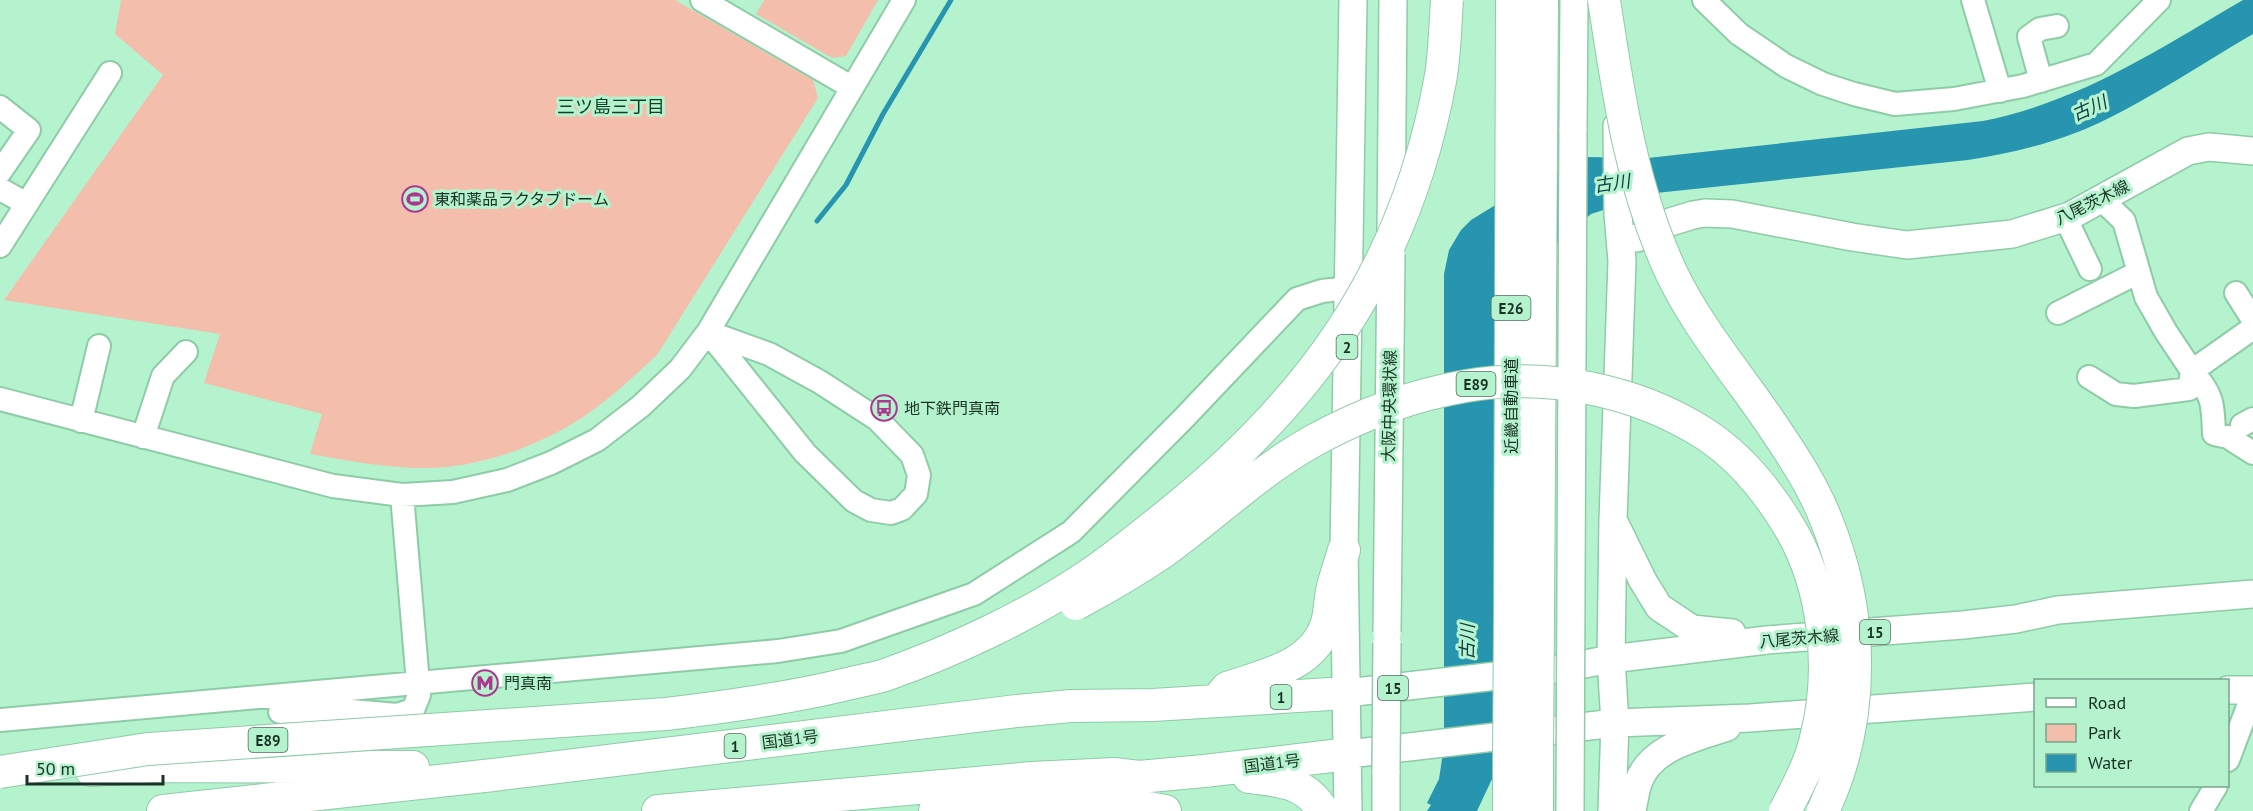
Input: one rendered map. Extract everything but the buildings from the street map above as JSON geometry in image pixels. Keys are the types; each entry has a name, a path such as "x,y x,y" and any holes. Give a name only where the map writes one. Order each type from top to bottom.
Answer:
{"highway":[{"name":"E89","path":"887,674 1023,615 1086,577 1195,493 1248,445 1297,390 1337,339 1352,315 1377,270 1402,213 1425,145 1440,79 1447,0"},
{"name":"近畿自動車道","path":"1509,811 1512,0"},
{"name":"近畿自動車道","path":"1537,811 1542,0"},
{"path":"1604,0 1630,149 1641,194 1655,235 1672,274 1697,317 1768,419 1800,470 1824,515 1842,566 1851,608 1856,656 1855,700 1847,745 1833,790 1823,811"},
{"name":"E89","path":"0,771 148,749 666,714 803,694 887,674 958,653 1071,607 1164,551 1271,469 1312,442 1356,421 1402,402 1467,386 1523,382 1584,387 1623,396 1664,411 1707,436 1742,465 1770,497 1792,531 1809,570 1819,607 1825,653 1824,697 1816,740 1802,779 1785,811"},
{"path":"1216,702 1227,688 1276,672 1310,653 1320,640 1328,622 1332,591 1344,550"},
{"name":"国道1号","path":"162,811 493,775 1017,711 1071,706 1216,702 1346,693"},
{"name":"国道1号","path":"658,811 1032,777 1113,774 1138,777 1348,754"},
{"path":"0,771 77,771 159,766 409,767 493,775"},
{"path":"1204,771 1291,782 1307,792 1318,802 1323,811"},
{"path":"935,811 1077,802 1122,804 1164,811"}],"main road":[{"name":"2","path":"1348,811 1344,550 1353,0"},
{"name":"大阪中央環状線","path":"1386,811 1393,0"},
{"path":"1570,811 1574,0"},
{"path":"1612,811 1615,723 1611,659 1612,520 1622,261 1618,214 1617,146 1619,0"},
{"name":"八尾茨木線","path":"1622,261 1630,243 1641,234 1693,214 1705,213 1732,214 1907,245 2012,234 2065,218 2188,151 2209,147 2253,152"},
{"path":"1612,520 1659,607 1692,629 1742,634 1767,640"},
{"name":"八尾茨木線","path":"1346,693 1558,669 1611,659 1767,640 1963,625 2016,619 2058,610 2253,594"},
{"path":"2229,690 2253,691"},
{"path":"1348,754 1615,723 1750,718 2034,697"},
{"path":"1632,811 1638,782 1653,758 1680,744 1750,718"}],"street":[{"path":"702,0 851,87"},
{"path":"0,399 333,486 402,495 453,492 507,480 551,463 597,440 641,406 680,369 708,332 904,0"},
{"path":"1704,0 1739,34 1786,66 1823,84 1895,104 1954,99 2000,91 2096,64 2159,0"},
{"path":"1973,0 2000,91"},
{"path":"2041,81 2029,37 2040,29 2056,26"},
{"path":"0,246 110,73"},
{"path":"0,106 29,130 0,172"},
{"path":"0,189 27,204"},
{"path":"2101,199 2124,221 2146,297 2192,371 2207,388 2213,405 2214,434 2228,437 2253,453"},
{"path":"2065,218 2090,268"},
{"path":"2058,313 2139,272"},
{"path":"0,720 280,711 418,683 778,651 842,642 974,594 1071,532 1297,299 1322,291 1348,288"},
{"path":"2236,293 2253,320"},
{"path":"2089,377 2116,394 2134,396 2189,389 2192,371 2253,328"},
{"path":"708,332 769,354 820,382 877,419 912,455 919,475 916,494 902,509 891,513 871,510 854,501 805,453 708,332"},
{"path":"81,421 99,346"},
{"path":"143,436 163,376 186,352"},
{"path":"402,495 418,683"},
{"path":"2229,757 2253,691"},
{"path":"921,811 963,784"},
{"path":"2201,811 2215,787"}],"green space":[{"name":"東和薬品ラクタブドーム","path":"121,0 675,0 813,80 818,98 657,355 603,403 552,435 518,450 482,461 430,468 361,463 310,454 322,414 204,383 220,334 4,300 163,75 115,34"},
{"path":"764,0 878,0 846,56 832,58 756,14"}],"water":[{"name":"古川","path":"2243,0 2253,0 2253,34 2140,102 2085,129 2036,146 1968,160 1656,193 1591,214 1500,292 1494,302 1496,755 1492,779 1477,811 1427,811 1431,805 1427,803 1439,779 1444,746 1444,274 1449,250 1461,230 1471,220 1533,182 1585,157 1648,158 1983,121 2019,112 2053,101 2118,72"}],"waterway":[{"path":"817,221 846,185 883,114 951,0"}],"place":[{"name":"東和薬品ラクタブドーム","path":"415,199"},
{"name":"地下鉄門真南","path":"884,408"},
{"name":"門真南","path":"485,683"}],"district":[{"name":"三ツ島三丁目","path":"611,106"}]}
